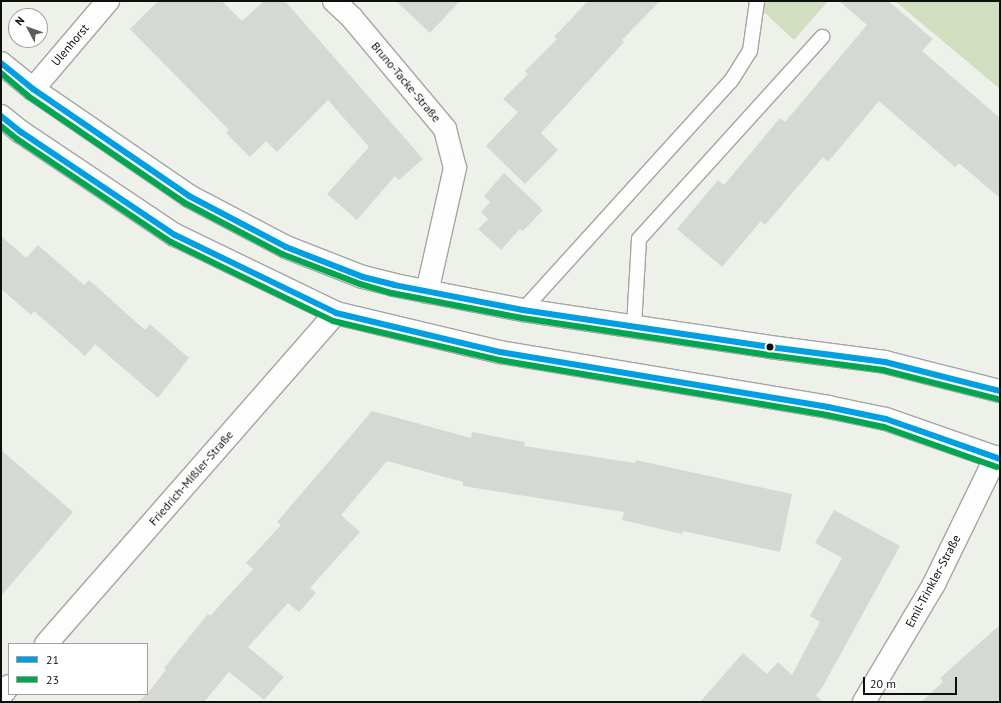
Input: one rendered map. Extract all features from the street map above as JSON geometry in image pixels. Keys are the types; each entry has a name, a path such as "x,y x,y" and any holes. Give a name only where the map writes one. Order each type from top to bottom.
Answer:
{"main road":[{"name":"Ulenhorst","path":"33,89 108,1"},
{"name":"Bruno-Tacke-Straße","path":"334,1 352,18 445,129 455,168 427,292"},
{"path":"1,63 33,89 189,196 286,248 363,277 427,292 523,310 770,348 885,362 1000,391"},
{"path":"1,116 21,132 174,235 336,313 500,352 813,404 886,419 998,458"},
{"name":"Friedrich-Mißler-Straße","path":"47,643 336,313"},
{"name":"Emil-Trinkler-Straße","path":"864,702 934,584 998,458"},
{"path":"1,696 8,687"}],"lane":[{"path":"523,310 731,81 750,51 757,1"},
{"path":"634,326 639,239 822,37"}],"green space":[{"path":"752,1 828,1 794,40"},
{"path":"895,1 1000,1 1000,89"}],"building":[{"path":"158,1 222,1 242,21 264,1 285,1 423,159 399,180 395,176 357,220 327,194 369,147 328,100 277,152 266,141 250,157 226,133 229,130 130,29"},
{"path":"396,1 460,1 430,33"},
{"path":"588,1 660,1 622,40 624,42 541,133 558,150 525,184 486,146 518,112 503,99 528,74 525,71 557,39 554,37"},
{"path":"839,1 888,1 933,39 922,51 1000,118 1000,198 959,163 955,167 879,101 828,162 823,157 765,225 761,221 722,267 677,229 718,180 724,185 780,118 785,122 867,25"},
{"path":"504,173 543,210 523,231 520,229 501,250 478,229 488,219 481,212 490,202 484,196"},
{"path":"1,236 26,258 38,245 84,285 89,280 145,330 150,324 189,358 158,398 95,344 85,356 34,311 31,315 1,289"},
{"path":"372,411 471,438 472,432 525,442 524,446 635,463 636,460 792,494 780,552 683,531 682,534 622,520 624,512 463,486 463,482 387,461 341,515 360,532 310,588 316,593 299,612 288,603 248,647 284,677 264,700 229,672 204,702 138,702 146,695 148,695 148,693 166,670 164,668 208,614 210,616 253,569 246,563 281,525 277,522"},
{"path":"1,450 73,512 1,596"},
{"path":"834,510 900,546 822,688 816,695 823,702 700,702 743,653 767,674 778,662 792,675 820,622 810,616 842,558 815,543"},
{"path":"1000,625 1000,702 921,702 943,682 940,678"}],"transit line":[{"name":"21","path":"1,63 33,89 189,196 286,247 363,277 394,285 523,310 770,347 885,362 1000,391"},
{"name":"23","path":"1,73 28,96 185,203 282,254 360,284 392,293 522,318 769,355 883,370 998,399"},
{"name":"21","path":"1,116 21,132 175,235 336,313 500,352 828,407 886,419 1000,459"},
{"name":"23","path":"1,126 17,139 171,242 333,321 499,360 827,415 884,427 997,467"}]}
